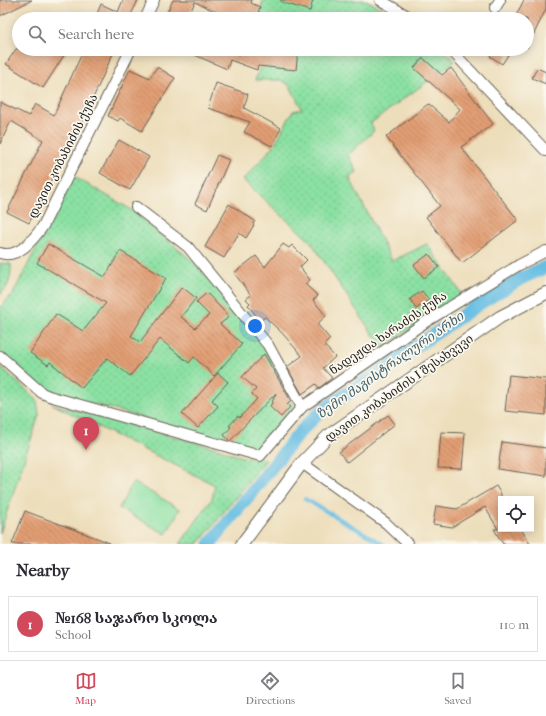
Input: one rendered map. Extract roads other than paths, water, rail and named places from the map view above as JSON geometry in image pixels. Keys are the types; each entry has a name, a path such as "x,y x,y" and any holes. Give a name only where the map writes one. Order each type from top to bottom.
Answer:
{"street":[{"path":"148,12 154,0"},
{"path":"380,0 401,12"},
{"name":"დავით კობახიძის ქუჩა","path":"0,253 7,255 18,251 33,241 43,226 128,56"},
{"path":"457,56 546,151"},
{"path":"136,207 188,247 268,345 302,407"},
{"name":"ნადეჟდა ხარაძის ქუჩა","path":"0,356 42,393 49,396 260,456 302,407 427,321 519,265 546,251"},
{"name":"დავით კობახიძის I შესახვევი","path":"242,544 302,463 328,436 343,424 500,317 546,293"},
{"path":"302,463 386,523 408,544"}],"waterway":[{"name":"ზემო მაგისტრალური არხი","path":"210,544 300,432 321,411 479,304 522,278 546,267"},
{"path":"305,499 383,544"}],"place":[{"name":"№168 საჯარო სკოლა","path":"86,450"}]}
